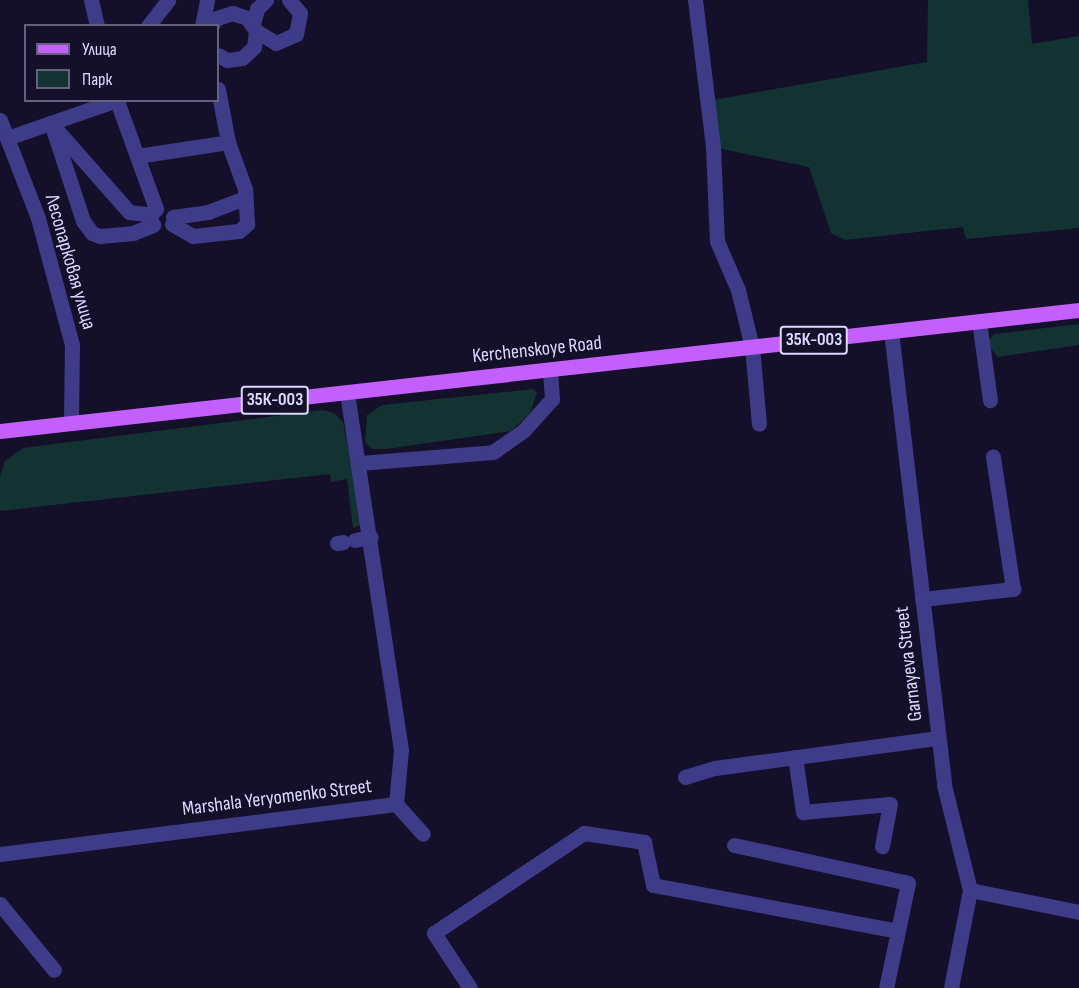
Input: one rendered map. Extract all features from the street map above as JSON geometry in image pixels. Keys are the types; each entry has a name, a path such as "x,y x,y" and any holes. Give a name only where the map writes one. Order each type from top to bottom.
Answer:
{"main road":[{"name":"Kerchenskoye Road","path":"0,431 71,421 347,393 1079,310"}],"street":[{"path":"91,0 97,24"},
{"path":"150,24 168,0"},
{"path":"202,24 207,0"},
{"path":"219,56 227,60 242,58 254,47 257,9 266,0"},
{"path":"212,24 217,18 232,13 276,43 296,34 300,13 289,0"},
{"path":"695,0 713,147 717,241 738,290 752,347 759,424"},
{"path":"51,123 83,221 92,233 100,236 133,233 167,208 172,220 194,236 239,231 247,224 245,198 228,142 219,94"},
{"path":"7,138 114,102"},
{"path":"117,102 137,156 154,216"},
{"name":"Лесопарковая улица","path":"0,120 38,218 72,345 71,421"},
{"path":"51,123 129,212 154,216"},
{"path":"137,156 228,142"},
{"path":"172,220 208,212 245,198"},
{"path":"979,321 990,400"},
{"name":"Garnayeva Street","path":"891,331 944,785 970,890 951,988"},
{"path":"360,463 493,452 524,430 552,399 550,370"},
{"name":"Marshala Yeryomenko Street","path":"0,854 396,804 401,750 352,540 360,463 347,393"},
{"path":"922,598 1013,589 993,456"},
{"path":"684,777 716,768 938,738"},
{"path":"795,757 803,812 890,804 882,846"},
{"path":"396,804 423,834"},
{"path":"470,988 434,933 584,833 644,842 653,885 898,931"},
{"path":"734,845 908,883 886,988"},
{"path":"970,890 1079,912"},
{"path":"0,904 54,970"}],"green space":[{"path":"928,0 1028,0 1032,44 1079,36 1079,228 966,239 963,227 845,240 831,233 809,167 713,147 707,101 927,62"},
{"path":"1079,324 1079,345 998,357 987,344 994,334"},
{"path":"533,389 537,393 530,413 511,431 386,449 372,449 365,442 367,415 382,405"},
{"path":"323,410 334,413 343,422 362,524 353,528 347,479 331,482 330,474 0,511 0,476 5,461 23,448"}]}
